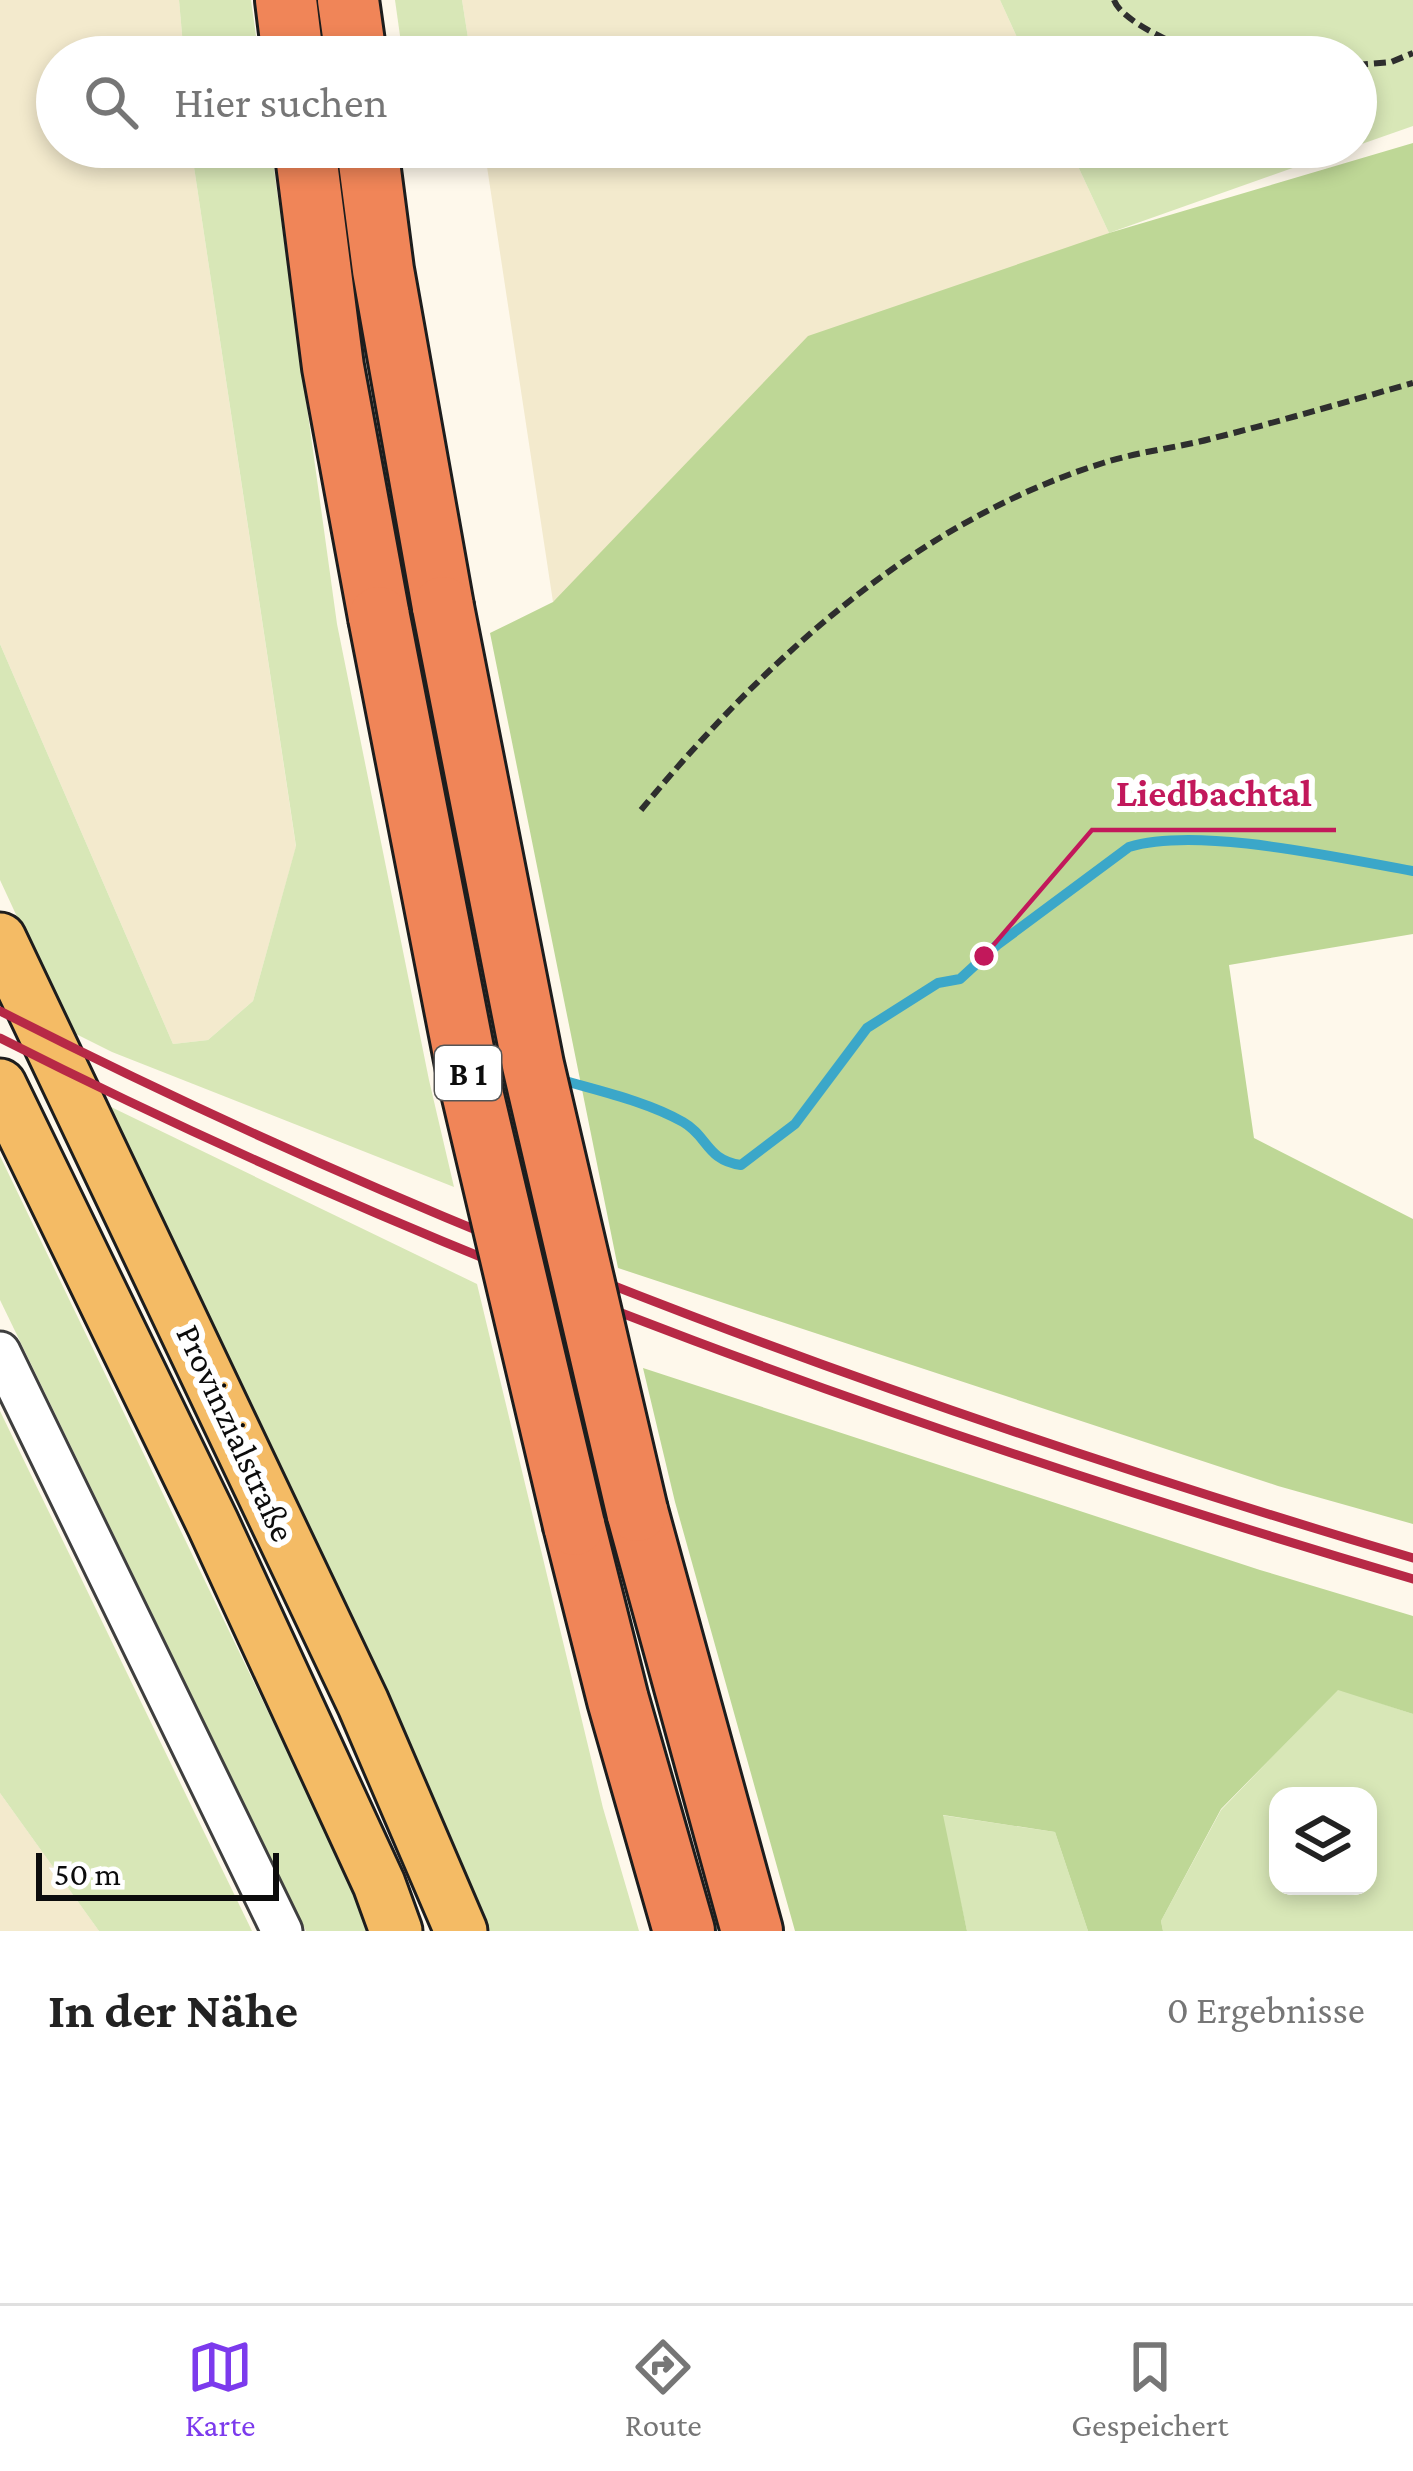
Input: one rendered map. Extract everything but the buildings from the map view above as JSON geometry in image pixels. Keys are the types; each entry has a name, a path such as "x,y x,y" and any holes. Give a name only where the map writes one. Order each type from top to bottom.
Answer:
{"highway":[{"path":"286,0 290,36"},
{"path":"348,0 353,36"},
{"name":"B 1","path":"307,168 333,367 468,1075 618,1700 684,1931"},
{"name":"B 1","path":"370,168 443,607 533,1065 637,1511 752,1931"}],"main road":[{"name":"Provinzialstraße","path":"0,939 364,1702 461,1931"},
{"name":"Provinzialstraße","path":"0,1085 213,1524 396,1931"}],"street":[{"path":"0,1352 282,1931"}],"path":[{"path":"1114,0 1118,11 1164,36"},
{"path":"1377,63 1413,53"},
{"path":"641,810 698,741 863,587 987,510 1103,463 1413,383"}],"shaded area":[{"path":"0,0 179,0 182,36 36,36 36,168 194,168 296,847 253,1001 208,1040 173,1044 0,644"},
{"path":"462,0 1000,0 1016,36 468,36"},
{"path":"487,168 1079,168 1109,233 839,349 553,602"},
{"path":"0,1793 99,1931 0,1931"}],"green space":[{"path":"179,0 251,0 256,36 182,36"},
{"path":"395,0 462,0 468,36 400,36"},
{"path":"1000,0 1413,0 1413,126 1377,139 1377,36 1016,36"},
{"path":"1413,143 1413,934 1229,965 1254,1138 1413,1219 1413,1524 1278,1486 618,1268 490,633 553,602 808,336 1109,233 1329,168 1377,168 1377,154"},
{"path":"194,168 274,168 337,624 454,1187 112,1052 70,1031 0,880 0,644 173,1044 208,1040 253,1001 296,846"},
{"path":"1079,168 1293,168 1109,233"},
{"path":"109,1106 477,1284 603,1808 639,1931 490,1931"},
{"path":"0,1156 370,1931 306,1931 0,1300"},
{"path":"643,1368 1413,1616 1413,1714 1338,1690 1221,1809 1161,1921 1163,1931 1088,1931 1055,1832 943,1815 967,1931 795,1931 675,1502"},
{"path":"0,1411 252,1931 99,1931 0,1793"},
{"path":"1338,1689 1413,1714 1413,1931 1163,1931 1161,1921 1221,1810"},
{"path":"941,1815 1055,1832 1088,1931 967,1931"}],"waterway":[{"path":"558,1079 669,1115 691,1128 721,1158 741,1165 795,1124 867,1028 938,983 960,979 997,945 1129,847 1158,841 1230,842 1413,871"}],"railway":[{"path":"0,1011 343,1173 694,1317 1051,1444 1413,1558"},
{"path":"0,1038 343,1199 694,1341 1051,1466 1413,1579"}],"place":[{"name":"Liedbachtal","path":"984,956"}]}
